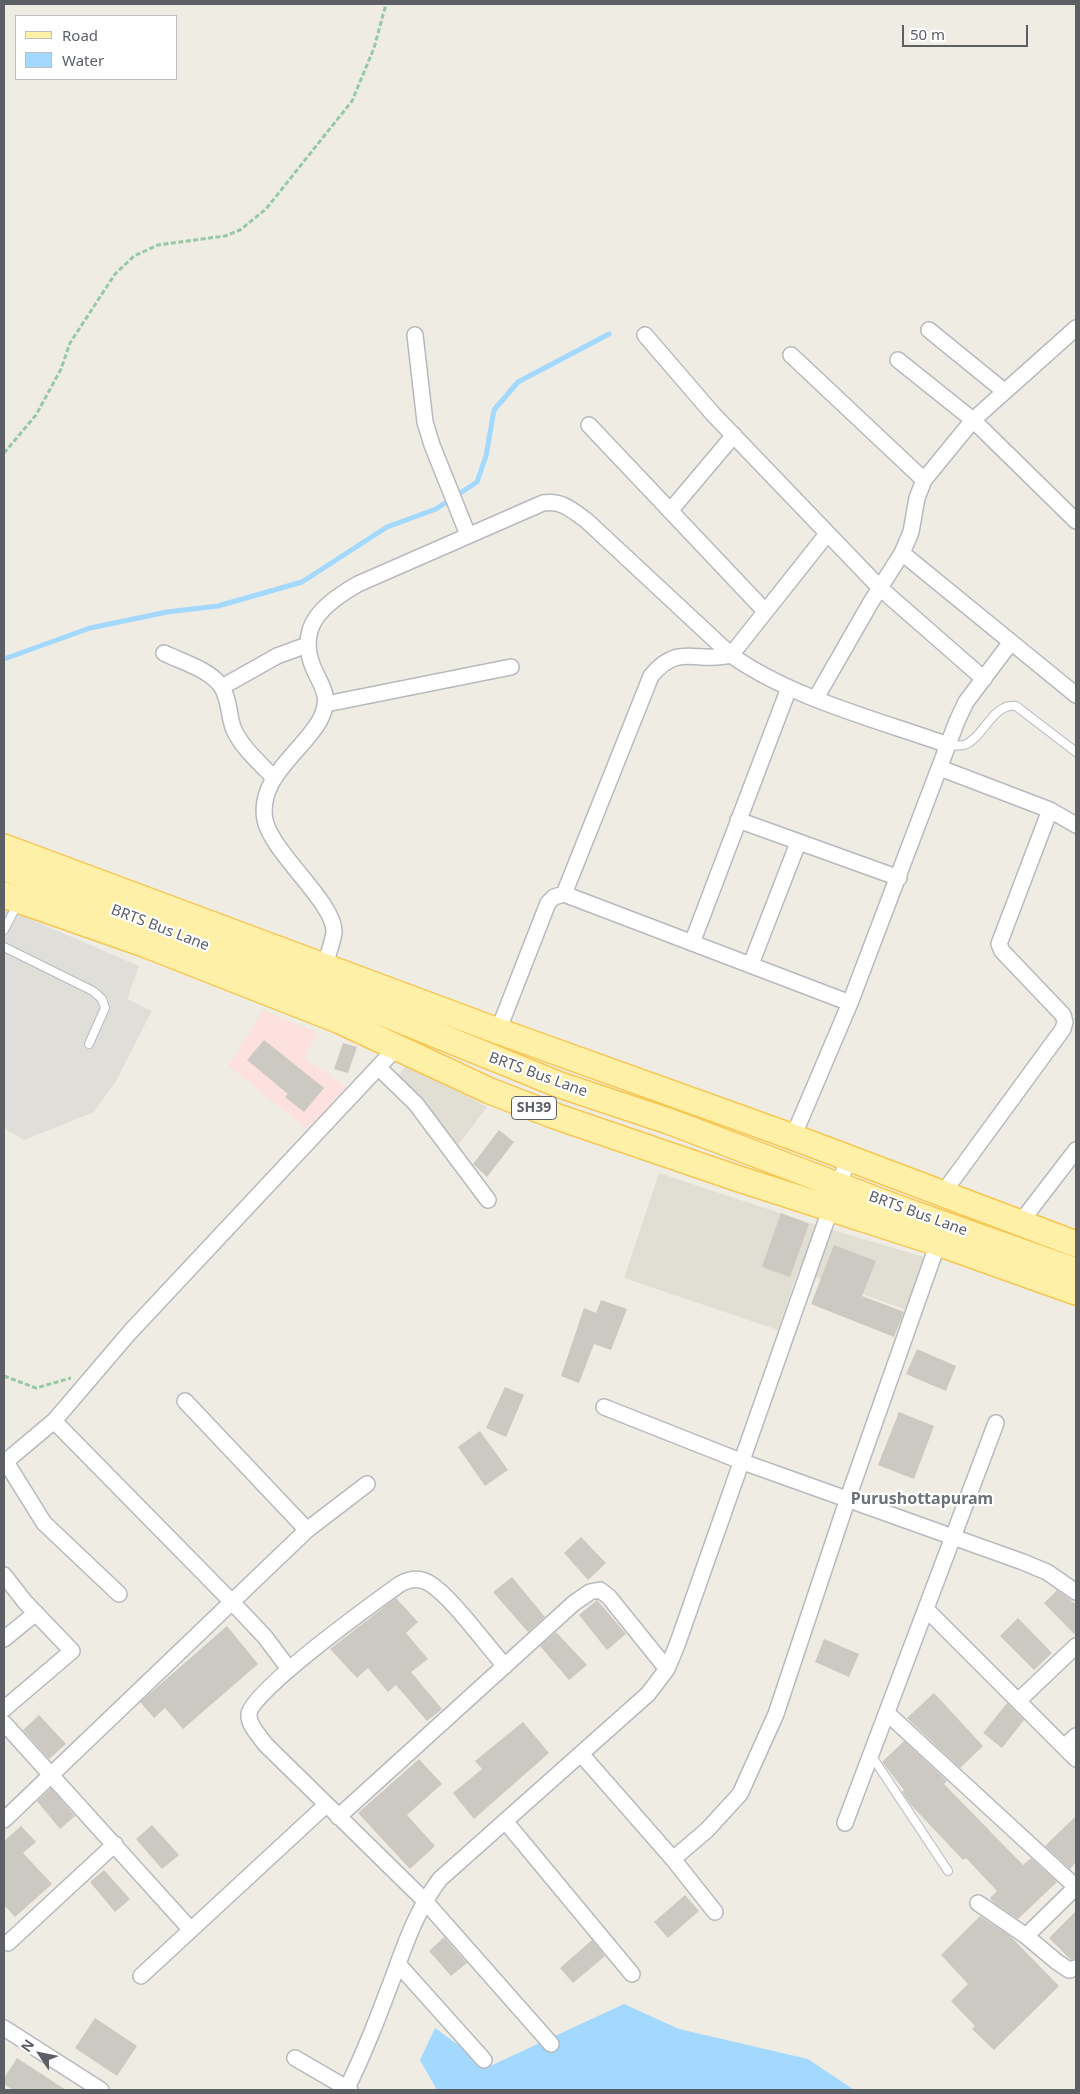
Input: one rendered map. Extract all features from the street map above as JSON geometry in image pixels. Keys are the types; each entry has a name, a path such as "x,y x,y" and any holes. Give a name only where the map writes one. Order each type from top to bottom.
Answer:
{"main road":[{"path":"4,846 325,964 498,1031 944,1193 1076,1244"},
{"name":"BRTS Bus Lane","path":"4,868 354,1002 543,1078 668,1121 835,1196 1076,1270"},
{"name":"SH39","path":"12,897 162,951 338,1020 398,1046 490,1091 555,1116 740,1179 835,1196 938,1243 1076,1292"}],"street":[{"path":"816,698 902,553 911,532 917,498 924,480 973,420 1076,328"},
{"path":"929,330 1004,391"},
{"path":"645,334 734,435 880,588 984,678"},
{"path":"415,335 425,422 432,445 468,535"},
{"path":"791,355 924,480"},
{"path":"898,360 973,420 1076,520"},
{"path":"589,425 765,612"},
{"path":"670,511 734,435"},
{"path":"325,964 334,930 331,920 320,900 269,833 265,817 265,799 274,778 319,721 326,704 325,690 313,666 307,645 312,625 322,608 333,598 358,584 542,503 553,502 565,505 587,521 731,655 762,675 789,688 948,745"},
{"path":"564,894 651,676 670,658 680,656 711,658 731,655 827,534"},
{"path":"902,553 1076,695"},
{"path":"793,1137 850,1004 966,702 1011,642"},
{"path":"222,687 278,656 307,645"},
{"path":"164,653 212,677 222,687 228,700 234,730 244,746 274,778"},
{"path":"326,704 511,667"},
{"path":"692,943 789,688"},
{"path":"940,768 1050,810 1076,825"},
{"path":"944,1193 1063,1029 1065,1022 1063,1015 1002,951 999,944 1050,810"},
{"path":"738,820 899,878"},
{"path":"751,964 798,843"},
{"path":"498,1031 548,903 554,897 564,894 751,964 850,1004"},
{"path":"119,1594 44,1523 5,1463 54,1420 130,1332 398,1046"},
{"path":"378,1068 416,1104 488,1200"},
{"path":"1020,1222 1076,1150"},
{"path":"295,2058 348,2090 424,1900 440,1879 648,1694 667,1668 743,1462 848,1158"},
{"path":"673,1859 707,1830 740,1794 776,1714 848,1498 938,1243"},
{"path":"185,1401 307,1530"},
{"path":"604,1407 743,1462 848,1498 1048,1572 1076,1592"},
{"path":"54,1420 231,1601 265,1638 289,1669"},
{"path":"845,1823 996,1423"},
{"path":"4,1820 307,1530 367,1484"},
{"path":"504,1666 445,1598 428,1583 412,1578 400,1584 289,1669 254,1701 249,1714 251,1725 265,1744 424,1900 551,2044"},
{"path":"4,1709 72,1651 7,1585"},
{"path":"338,1817 574,1603 590,1592 600,1590 609,1597 667,1668"},
{"path":"926,1609 1076,1759"},
{"path":"4,1639 36,1613"},
{"path":"1018,1701 1076,1646"},
{"path":"887,1714 1076,1887 1026,1936"},
{"path":"4,1722 191,1930"},
{"path":"1064,1747 1076,1736"},
{"path":"581,1754 673,1859 715,1912"},
{"path":"141,1976 326,1805"},
{"path":"505,1821 632,1974"},
{"path":"8,1944 115,1844"},
{"path":"978,1903 1026,1936 1069,1970 1076,1968"},
{"path":"398,1964 484,2060"},
{"path":"4,2028 101,2090"}],"lane":[{"path":"948,745 964,745 972,740 1002,708 1010,705 1016,706 1076,752"},
{"path":"4,930 12,897"},
{"path":"4,946 94,990 102,999 105,1008 89,1044"},
{"path":"871,1755 948,1871"}],"path":[{"path":"4,453 36,415 62,369 70,343 115,274 134,256 158,245 225,236 240,230 266,209 352,101 374,48 386,4"},
{"path":"4,1376 36,1388 65,1377 91,1378"}],"shaded area":[{"path":"4,908 139,966 127,999 152,1011 116,1081 94,1112 24,1140 4,1128"},
{"path":"263,1010 317,1032 304,1058 351,1090 306,1128 228,1066"},
{"path":"407,1064 487,1107 455,1149 398,1076"},
{"path":"659,1173 813,1224 927,1258 907,1310 798,1271 778,1330 624,1278"}],"water":[{"path":"624,2004 679,2029 808,2059 854,2090 437,2090 420,2060 435,2028 488,2067"}],"building":[{"path":"264,1040 324,1088 304,1112 285,1097 288,1094 247,1060"},
{"path":"343,1043 357,1047 348,1073 334,1069"},
{"path":"499,1130 514,1142 487,1177 473,1164"},
{"path":"781,1213 809,1224 790,1277 762,1267"},
{"path":"834,1245 876,1261 862,1296 904,1312 894,1337 811,1304"},
{"path":"601,1300 627,1309 611,1350 594,1344 579,1383 561,1376 584,1308 596,1313"},
{"path":"917,1349 956,1366 946,1391 906,1374"},
{"path":"505,1387 524,1395 506,1437 486,1428"},
{"path":"899,1412 934,1426 914,1479 878,1465"},
{"path":"480,1431 508,1470 485,1486 458,1447"},
{"path":"581,1537 606,1563 588,1580 564,1553"},
{"path":"512,1577 545,1617 528,1632 493,1592"},
{"path":"1057,1590 1076,1604 1076,1636 1044,1603"},
{"path":"396,1598 418,1622 406,1633 428,1659 411,1672 442,1709 427,1721 396,1685 388,1692 368,1668 357,1678 330,1649"},
{"path":"597,1600 626,1634 607,1650 579,1615"},
{"path":"1018,1618 1052,1653 1034,1670 1000,1636"},
{"path":"227,1626 258,1664 183,1729 165,1708 154,1718 140,1702"},
{"path":"556,1632 587,1665 569,1680 540,1646"},
{"path":"824,1639 859,1654 849,1677 815,1662"},
{"path":"934,1693 983,1746 960,1768 907,1718"},
{"path":"1007,1703 1024,1720 1002,1748 983,1733"},
{"path":"39,1715 66,1744 49,1759 23,1730"},
{"path":"523,1722 549,1753 474,1819 453,1793 482,1769 475,1761"},
{"path":"904,1741 947,1781 944,1784 1023,1865 1031,1858 1057,1882 1018,1919 994,1903 990,1898 997,1891 966,1858 963,1860 911,1805 902,1792 904,1790 882,1762"},
{"path":"419,1759 442,1784 407,1815 435,1846 410,1869 358,1813"},
{"path":"51,1788 75,1816 60,1829 37,1801"},
{"path":"1076,1816 1076,1862 1070,1869 1045,1846"},
{"path":"152,1825 179,1855 162,1869 136,1839"},
{"path":"21,1826 36,1842 23,1853 52,1884 15,1917 4,1905 4,1841"},
{"path":"104,1870 130,1899 115,1912 90,1882"},
{"path":"685,1895 699,1911 668,1938 654,1922"},
{"path":"1076,1911 1076,1959 1071,1960 1049,1938"},
{"path":"980,1916 1010,1936 1059,1986 994,2050 972,2029 975,2026 951,2001 968,1984 941,1955"},
{"path":"444,1937 467,1963 451,1976 429,1951"},
{"path":"592,1940 605,1956 573,1983 560,1968"},
{"path":"95,2018 137,2046 117,2076 75,2048"},
{"path":"17,2058 66,2090 13,2090 4,2084 4,2078"}],"waterway":[{"path":"4,659 90,628 167,612 218,606 302,582 387,527 436,509 477,482 486,456 494,410 518,382 609,334"}],"district":[{"name":"Purushottapuram","path":"922,1499"}]}
